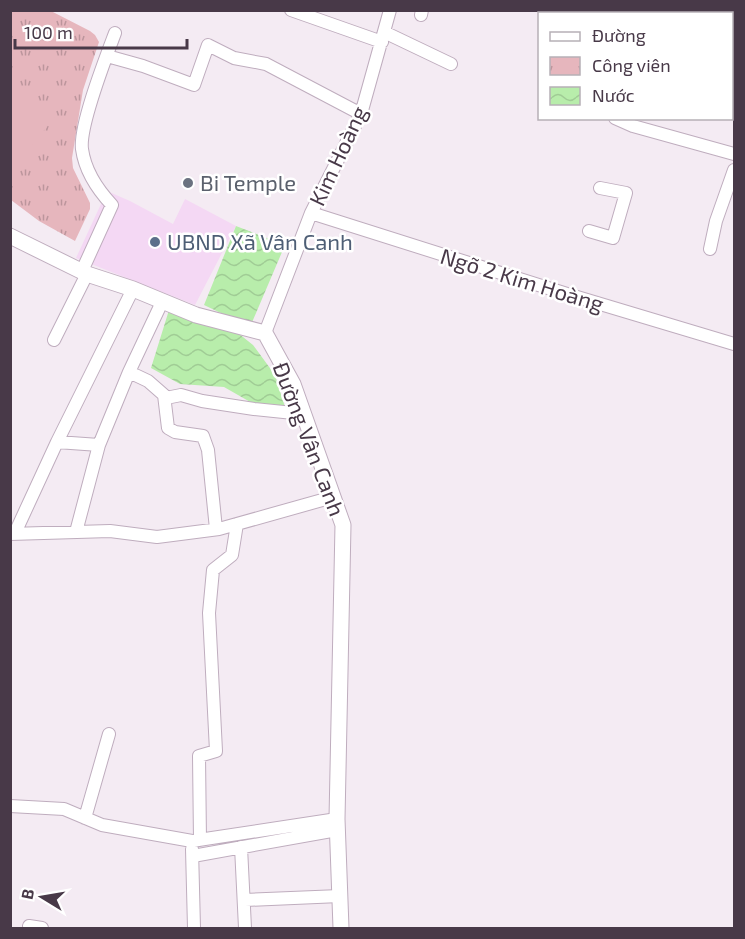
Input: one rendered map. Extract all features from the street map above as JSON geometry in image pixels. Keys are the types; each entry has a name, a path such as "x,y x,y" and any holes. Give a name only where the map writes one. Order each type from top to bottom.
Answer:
{"street":[{"path":"291,10 383,37 451,64"},
{"name":"Kim Hoàng","path":"265,333 311,213 361,114 390,10"},
{"path":"54,340 112,205 96,187 81,146 86,121 115,33"},
{"path":"107,56 143,66 194,85 208,45 234,58 266,64 361,114"},
{"path":"620,120 633,126 735,154"},
{"path":"710,249 716,221 735,170"},
{"path":"589,231 614,238 626,193 600,188"},
{"name":"Ngõ 2 Kim Hoàng","path":"311,213 567,294 735,344"},
{"name":"Đường Vân Canh","path":"10,236 85,272 196,315 265,333 293,384 343,525 337,824 341,928"},
{"path":"133,289 13,533 110,531 157,537 216,529 333,497"},
{"path":"76,532 99,445 129,372 162,302"},
{"path":"129,372 148,381 166,398 168,428 175,432 205,438 216,529"},
{"path":"166,398 181,396 254,409 303,414"},
{"path":"57,442 99,445"},
{"path":"194,928 193,856 196,840 199,756 216,751 209,613 213,570 232,555 237,524"},
{"path":"85,818 109,734"},
{"path":"10,806 64,809 102,825 196,840 337,824"},
{"path":"193,856 337,824"},
{"path":"241,847 245,928"},
{"path":"245,900 340,896"},
{"path":"29,926 42,928"}],"shaded area":[{"name":"UBND Xã Vân Canh","path":"107,191 173,224 185,199 236,226 195,305 76,258"}],"green space":[{"path":"10,11 51,11 90,31 99,42 83,90 72,158 73,168 90,203 90,209 75,241 39,221 11,200"},
{"path":"11,81 55,117 11,171"}],"water":[{"path":"236,226 285,245 250,327 204,305"},
{"path":"169,310 238,333 253,345 275,375 285,407 252,403 224,387 180,384 151,368"}],"place":[{"name":"Bi Temple","path":"188,183"},
{"name":"UBND Xã Vân Canh","path":"155,242"}]}
